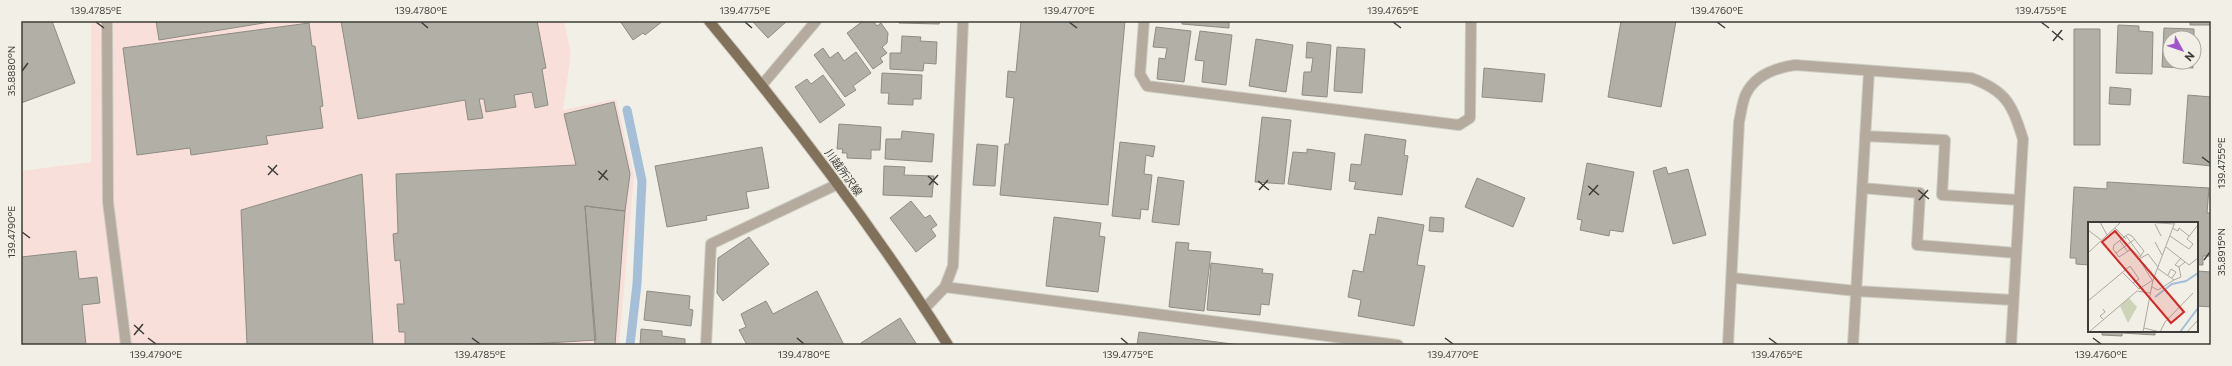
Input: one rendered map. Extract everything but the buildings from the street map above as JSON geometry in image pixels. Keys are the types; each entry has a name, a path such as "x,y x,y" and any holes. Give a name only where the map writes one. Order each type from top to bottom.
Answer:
{"main road":[{"name":"川越所沢線","path":"709,21 762,85 838,184 925,308 948,345"}],"street":[{"path":"107,21 108,202 126,345"},
{"path":"762,85 816,21"},
{"path":"925,308 945,287 953,266 963,21"},
{"path":"1144,21 1140,74 1147,86 1459,125 1470,118 1471,21"},
{"path":"1728,345 1733,278 1739,122 1746,94 1760,78 1774,69 1795,65 1971,78 1990,85 2007,100 2016,117 2023,139 2011,345"},
{"path":"1853,345 1869,71"},
{"path":"1865,136 1945,140 1942,195 2019,200"},
{"path":"706,345 711,244 838,184"},
{"path":"1862,188 1920,193 1917,245 2016,253"},
{"path":"1733,278 1856,291 2013,300"},
{"path":"945,287 1398,345"}],"shaded area":[{"path":"91,21 564,21 571,53 563,110 616,99 634,175 619,345 21,345 21,171 91,162"}],"waterway":[{"path":"627,110 642,181 637,284 630,345"}]}
